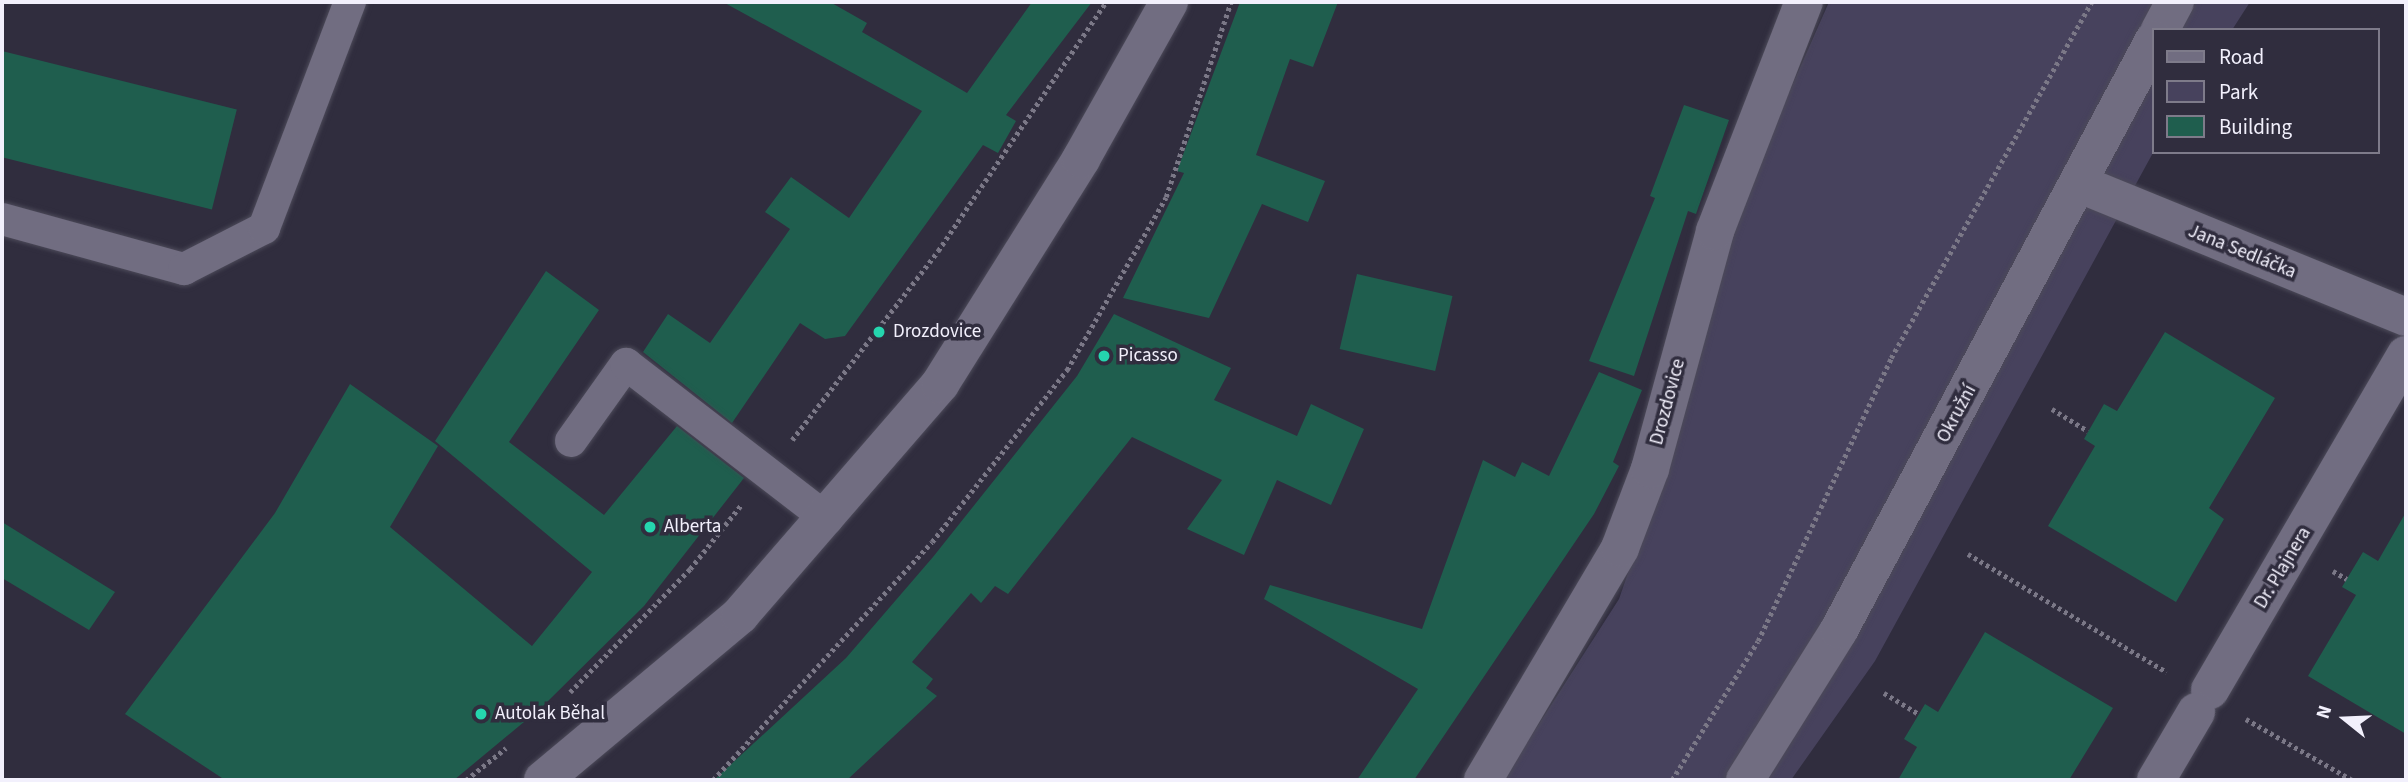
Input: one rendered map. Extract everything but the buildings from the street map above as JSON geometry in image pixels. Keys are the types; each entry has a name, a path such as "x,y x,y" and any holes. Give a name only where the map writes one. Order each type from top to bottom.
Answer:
{"street":[{"path":"543,780 682,668 827,519 947,373 1081,159 1168,2"},
{"name":"Drozdovice","path":"1483,780 1620,548 1650,469 1715,231 1804,2"},
{"path":"2161,28 2175,2"},
{"name":"Okružní","path":"1745,780 1839,630 2080,184 2152,44"},
{"name":"Jana Sedláčka","path":"2080,184 2406,317"},
{"name":"Dr. Plajnera","path":"2157,780 2406,355"}],"lane":[{"path":"2,219 184,269 264,228 350,2"},
{"path":"571,441 626,364 827,519"}],"path":[{"path":"561,701 690,569 767,472 937,251 1106,2"},
{"path":"713,780 923,552 1067,370 1166,197 1231,2"},
{"path":"1672,780 1758,641 1891,358 2092,2"},
{"path":"2052,409 2088,431"},
{"path":"1968,554 2204,699 2351,780"},
{"path":"1884,693 1919,714"},
{"path":"466,780 509,746"}],"green space":[{"path":"1829,2 2250,2 2233,28 2152,28 2152,154 1875,661 1791,780 1503,780 1619,599 1681,419 1737,210"}],"place":[{"name":"Drozdovice","path":"879,332"},
{"name":"Picasso","path":"1104,356"},
{"name":"Alberta","path":"650,527"},
{"name":"Autolak Běhal","path":"481,714"}]}
